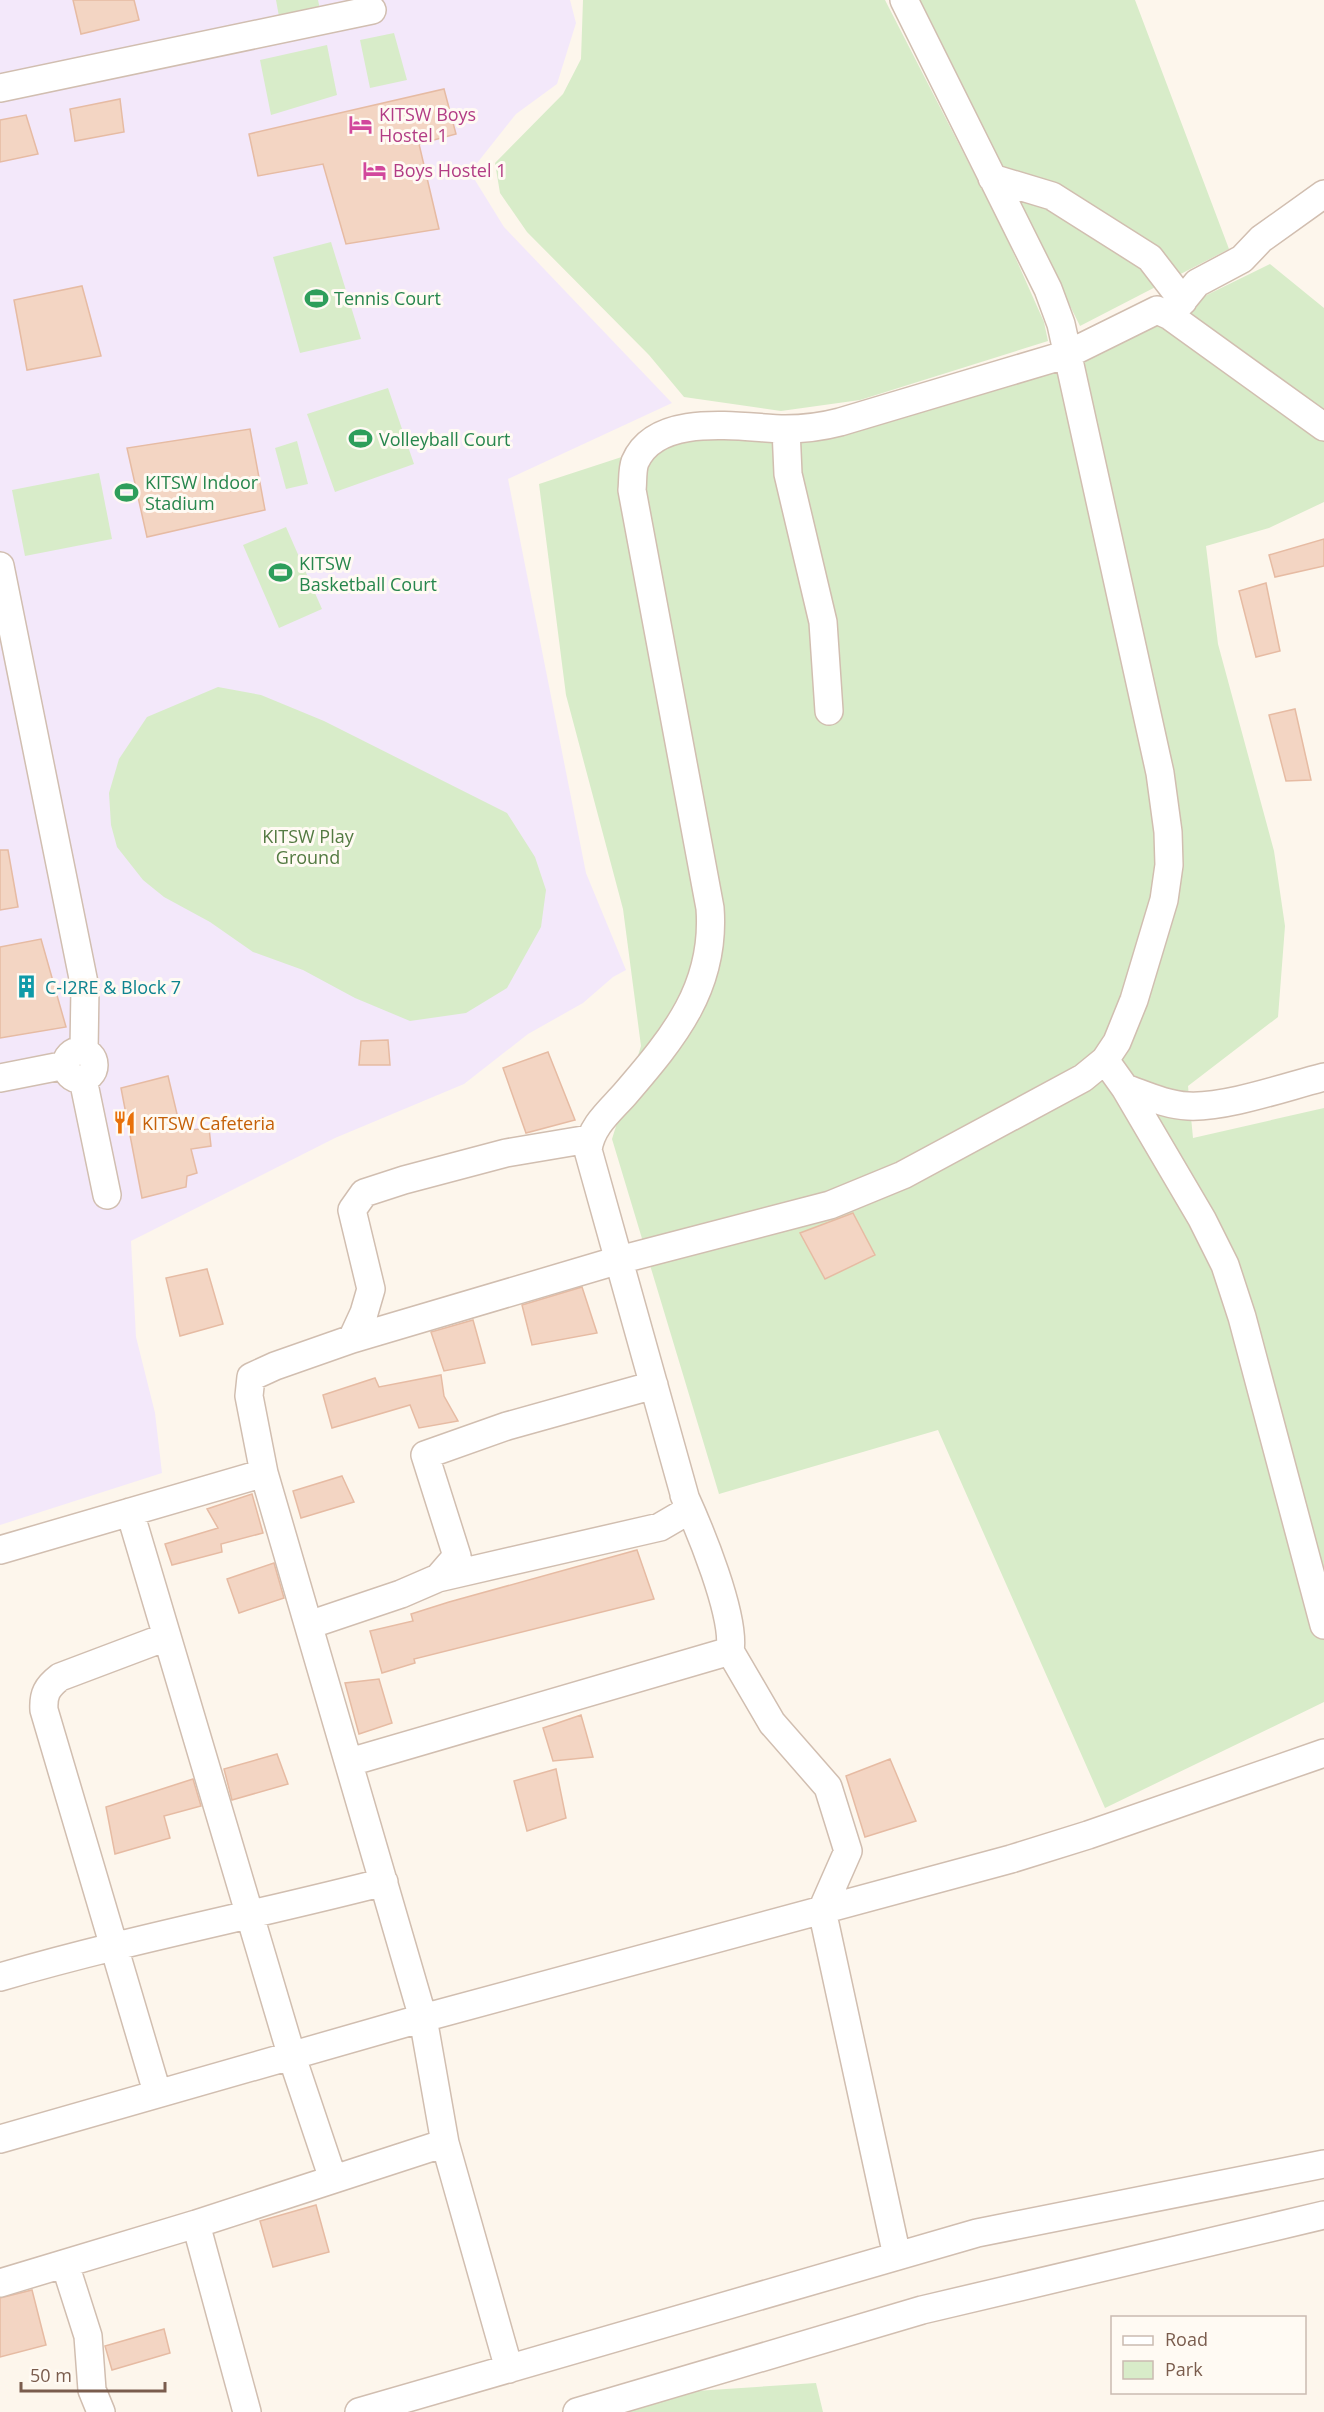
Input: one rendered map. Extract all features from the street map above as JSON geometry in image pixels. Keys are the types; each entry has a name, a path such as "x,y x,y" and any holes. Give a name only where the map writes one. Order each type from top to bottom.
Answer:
{"street":[{"path":"509,2369 445,2143 423,2018 264,1473 249,1396 251,1377 275,1366 352,1339 619,1260 831,1205 903,1174 1044,1101 1083,1078 1105,1060 1117,1042 1134,1000 1164,900 1168,865 1168,832 1160,773 1068,354 1048,289 904,0"},
{"path":"0,88 372,10"},
{"path":"992,177 1052,196 1150,258 1177,308 1324,427"},
{"path":"897,2256 822,1910 848,1851 828,1787 772,1723 730,1651 733,1636 728,1611 684,1494 590,1161 590,1139 595,1128 657,1057 679,1026 706,969 712,934 710,908 675,708 632,490 635,463 649,444 671,432 697,425 816,428 840,423 1068,354 1149,312 1177,308 1197,283 1242,259 1261,239 1324,194"},
{"path":"786,429 788,474 823,622 829,711"},
{"path":"0,566 85,988 78,1065 107,1195"},
{"path":"1105,1060 1125,1088 1202,1219 1225,1265 1245,1328 1324,1625"},
{"path":"0,1078 78,1065"},
{"path":"1125,1088 1169,1103 1188,1106 1214,1104 1324,1077"},
{"path":"352,1339 364,1313 371,1288 358,1243 352,1210 364,1193 458,1164 506,1153 590,1139"},
{"path":"438,1578 457,1556 425,1455 507,1426 654,1386"},
{"path":"0,1550 264,1473"},
{"path":"309,1625 401,1594 438,1578 660,1527 675,1521 684,1494"},
{"path":"130,1512 292,2057 333,2179"},
{"path":"157,2092 44,1710 43,1698 49,1686 60,1677 166,1638"},
{"path":"350,1762 730,1651"},
{"path":"0,2139 157,2092 292,2057 423,2018 1088,1835 1324,1753"},
{"path":"0,1977 114,1946 250,1916 384,1882"},
{"path":"0,2283 196,2224 445,2143"},
{"path":"359,2412 977,2233 1324,2164"},
{"path":"577,2412 922,2310 1324,2215"},
{"path":"196,2224 247,2412"},
{"path":"65,2264 88,2336 92,2390 100,2412"}],"shaded area":[{"path":"0,0 570,0 576,23 557,84 516,114 470,172 504,227 672,403 508,479 586,873 626,970 613,977 583,1003 528,1034 464,1084 335,1138 131,1241 136,1337 155,1413 162,1473 0,1525"}],"green space":[{"path":"276,0 318,0 321,14 280,22"},
{"path":"583,0 885,0 1004,232 1044,322 1048,341 860,400 781,411 684,397 649,355 527,232 500,193 495,163 563,94 581,59"},
{"path":"918,0 1135,0 1229,249 1080,326"},
{"path":"394,33 407,80 370,88 360,40"},
{"path":"327,45 337,95 271,115 260,60"},
{"name":"Tennis Court","path":"331,242 361,339 300,353 273,257"},
{"path":"1270,264 1324,308 1324,502 1269,528 1206,546 1218,644 1274,851 1285,926 1278,1017 1188,1086 1193,1138 1324,1108 1324,1702 1105,1808 938,1430 719,1494 612,1139 641,1046 623,909 566,695 539,484 689,435 882,423 1056,369"},
{"name":"Volleyball Court","path":"388,388 414,464 335,492 307,414"},
{"path":"297,441 308,484 286,489 275,448"},
{"path":"99,473 112,539 25,556 12,490"},
{"path":"286,527 322,609 279,628 243,545"},
{"name":"KITSW Play Ground","path":"218,687 261,695 324,721 507,813 535,857 546,890 541,927 507,988 466,1013 410,1021 355,998 303,970 253,952 210,922 164,897 143,880 117,847 111,825 109,793 119,759 147,717"},
{"path":"816,2383 823,2412 574,2412 620,2396"}],"building":[{"path":"73,0 134,0 139,20 81,34"},
{"name":"Boys Hostel 1","path":"444,89 456,134 419,144 439,229 346,244 323,164 258,176 249,134"},
{"path":"120,99 124,132 75,141 70,109"},
{"path":"26,115 38,154 0,162 0,120"},
{"path":"82,286 101,356 27,370 14,300"},
{"path":"250,429 265,510 147,537 127,448"},
{"path":"1324,539 1324,566 1275,577 1269,555"},
{"path":"1266,583 1280,651 1256,657 1239,591"},
{"path":"1295,709 1311,780 1286,781 1269,715"},
{"path":"0,850 8,850 18,907 0,910"},
{"name":"C-I2RE & Block 7","path":"41,939 66,1027 0,1038 0,947"},
{"path":"388,1040 390,1065 359,1065 361,1041"},
{"path":"548,1052 575,1120 526,1133 503,1068"},
{"path":"168,1076 181,1131 209,1128 211,1146 191,1149 197,1173 187,1176 186,1187 142,1198 121,1088"},
{"path":"853,1213 875,1255 825,1279 800,1233"},
{"path":"207,1269 223,1324 180,1336 166,1278"},
{"path":"582,1287 597,1333 532,1345 522,1305"},
{"path":"473,1320 485,1363 444,1371 431,1332"},
{"path":"441,1375 444,1396 458,1421 419,1428 410,1405 332,1428 323,1395 375,1378 379,1387"},
{"path":"342,1476 354,1502 301,1518 293,1491"},
{"path":"252,1494 263,1533 221,1544 222,1552 172,1565 165,1544 218,1528 207,1509"},
{"path":"637,1550 654,1599 414,1659 415,1663 382,1673 370,1631 413,1621 411,1614 449,1602"},
{"path":"274,1563 284,1598 239,1613 227,1579"},
{"path":"379,1679 392,1723 359,1734 345,1683"},
{"path":"581,1715 593,1757 553,1761 543,1728"},
{"path":"277,1754 288,1784 232,1800 224,1769"},
{"path":"890,1759 916,1821 865,1837 846,1776"},
{"path":"556,1769 566,1818 527,1831 514,1781"},
{"path":"193,1779 201,1806 164,1816 170,1838 115,1854 106,1807"},
{"path":"316,2205 329,2252 273,2267 260,2221"},
{"path":"32,2290 46,2345 0,2357 0,2298"},
{"path":"164,2329 170,2353 112,2370 105,2346"}],"place":[{"name":"KITSW Boys Hostel 1","path":"361,124"},
{"name":"Boys Hostel 1","path":"375,170"},
{"name":"Tennis Court","path":"316,298"},
{"name":"Volleyball Court","path":"361,439"},
{"name":"KITSW Indoor Stadium","path":"127,492"},
{"name":"KITSW Basketball Court","path":"281,573"},
{"name":"C-I2RE & Block 7","path":"27,987"},
{"name":"KITSW Cafeteria","path":"124,1123"}]}
